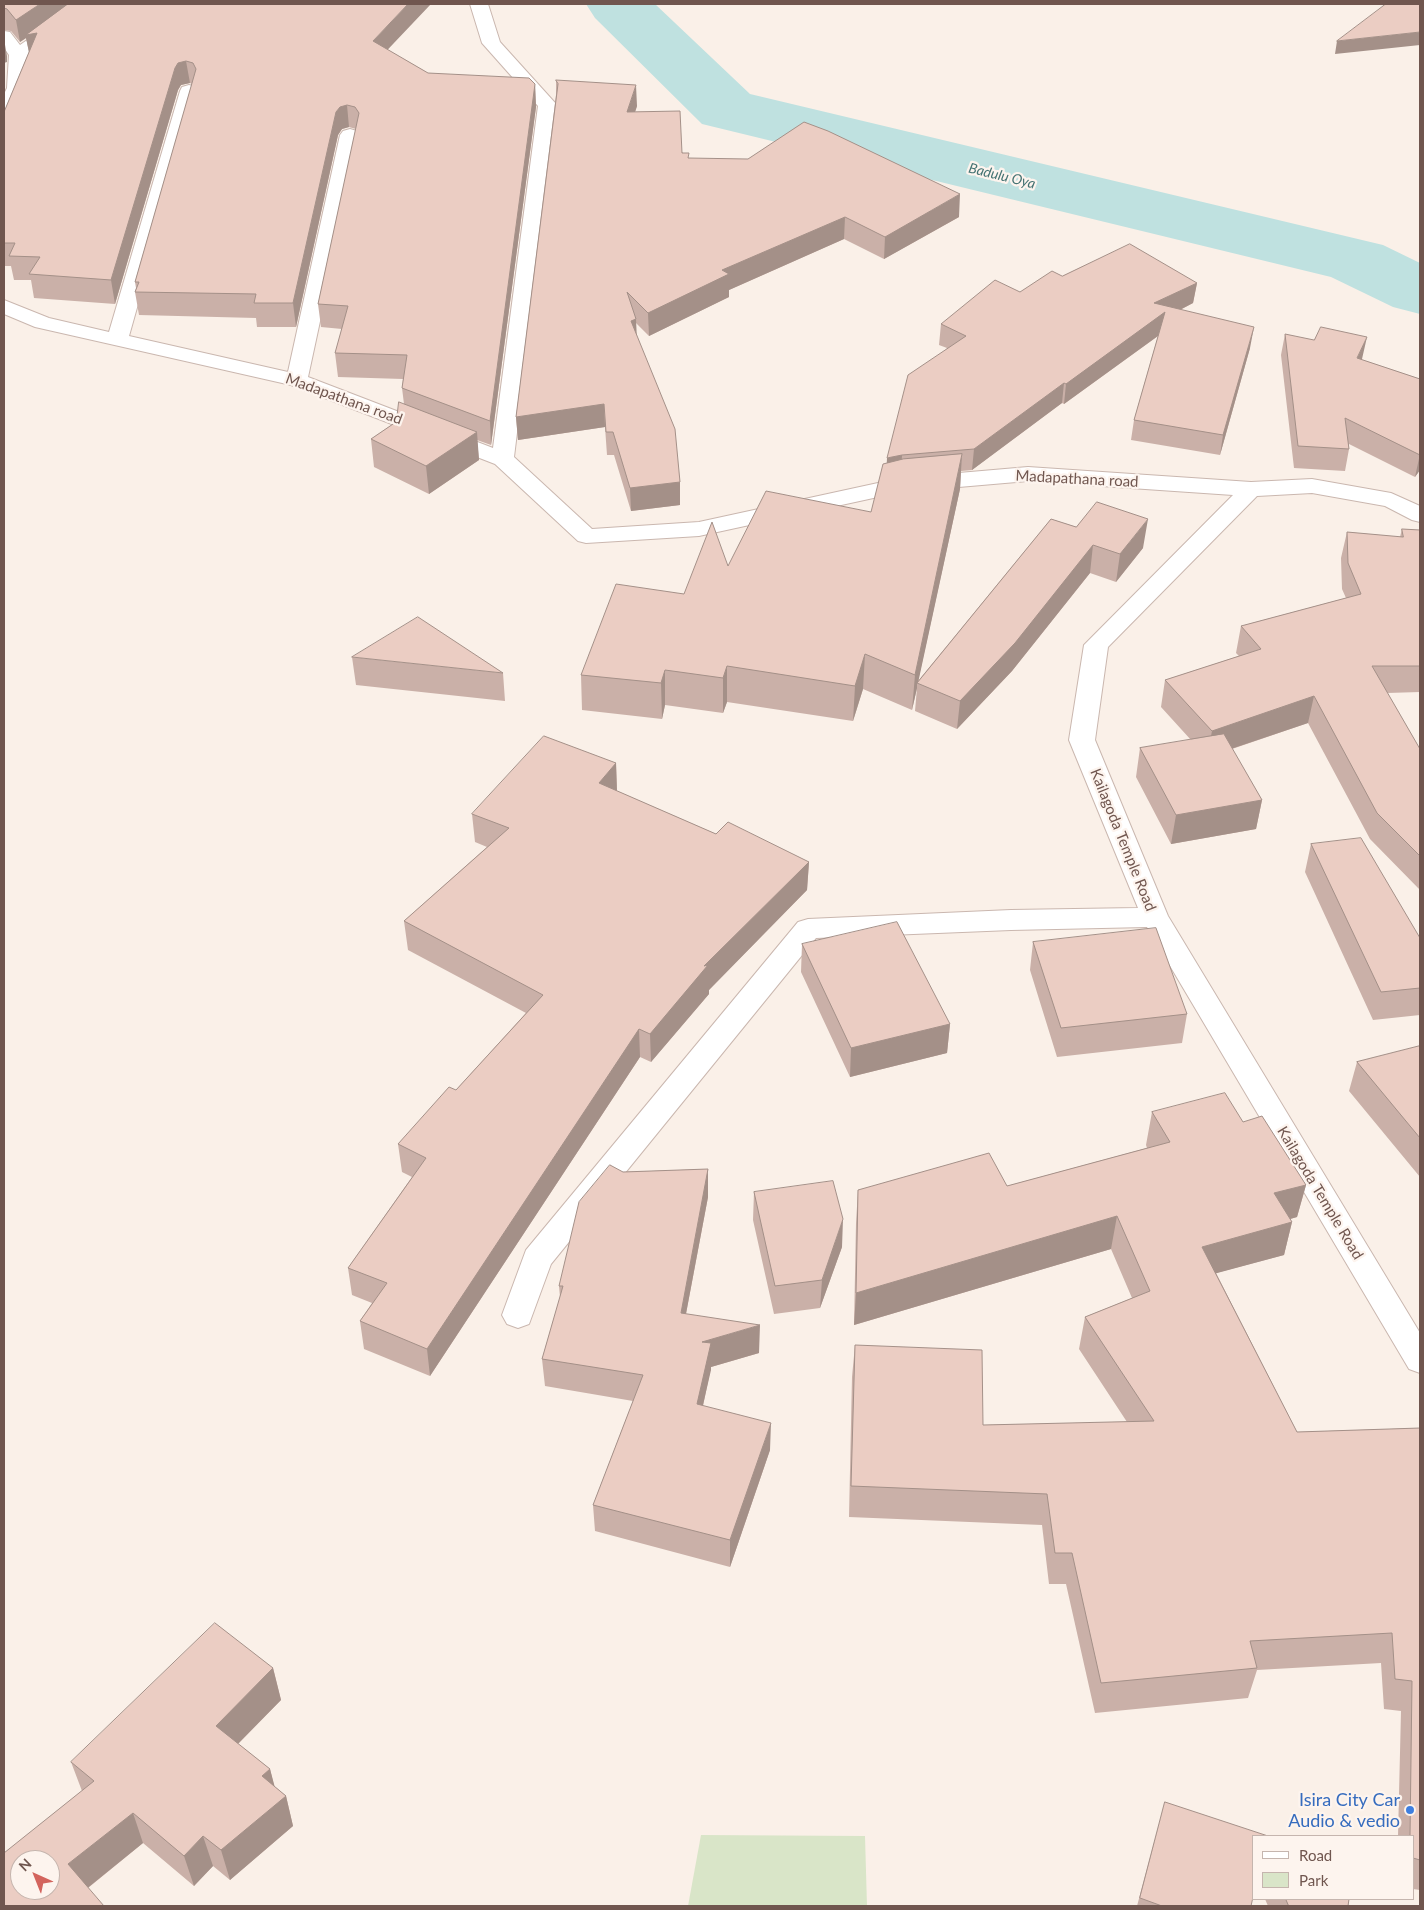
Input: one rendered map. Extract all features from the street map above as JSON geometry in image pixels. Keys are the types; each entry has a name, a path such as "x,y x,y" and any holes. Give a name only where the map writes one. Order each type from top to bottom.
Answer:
{"street":[{"path":"4,112 18,55 90,4"},
{"path":"479,4 491,43 548,105 503,458"},
{"path":"4,36 18,55"},
{"path":"117,340 189,91"},
{"path":"298,380 350,135"},
{"name":"Madapathana road","path":"4,306 42,323 298,380 503,458 586,536 699,529 901,485 1028,474 1251,489"},
{"path":"1251,489 1312,486 1391,500 1420,516"},
{"name":"Kailagoda Temple Road","path":"1251,489 1096,645 1082,740 1154,917 1420,1360"},
{"path":"518,1315 537,1260 808,929 1011,920 1154,917"}],"green space":[{"path":"701,1835 865,1836 867,1906 688,1906"}],"building":[{"path":"4,4 40,4 16,20 4,8"},
{"path":"68,4 408,4 373,41 428,73 529,78 535,84 490,421 402,388 407,355 335,353 348,306 318,304 359,113 355,107 347,105 340,107 336,112 293,303 254,303 256,294 135,292 139,282 135,282 196,69 193,63 186,61 178,63 175,68 111,280 29,274 40,257 9,256 15,243 4,243 4,112 37,33 26,35"},
{"path":"1386,4 1420,4 1420,32 1337,41"},
{"path":"556,80 636,85 627,112 680,111 682,153 689,153 688,158 748,159 804,122 828,131 960,194 885,237 845,217 722,270 729,274 648,313 627,292 636,319 631,321 675,429 680,482 630,488 613,432 606,432 604,404 516,417 558,84"},
{"path":"1130,244 1197,283 1154,303 1254,327 1223,435 1134,420 1165,312 974,449 887,458 908,375 966,336 941,324 995,280 1020,292 1052,271 1062,276"},
{"path":"1321,327 1367,337 1357,358 1420,379 1420,455 1345,418 1349,449 1298,446 1285,334 1314,340"},
{"path":"399,402 477,432 426,466 371,439 396,422"},
{"path":"962,454 915,675 865,654 855,686 727,666 723,678 665,670 661,683 581,675 616,584 684,594 712,522 728,566 766,491 871,512 883,464 903,459"},
{"path":"1097,502 1148,519 1120,554 1093,545 1015,643 960,701 917,683 1051,519 1076,527"},
{"path":"1402,529 1420,530 1420,666 1372,666 1420,749 1420,856 1377,813 1314,696 1212,731 1165,680 1261,649 1241,626 1361,594 1348,563 1347,532 1403,537"},
{"path":"418,617 503,673 352,657"},
{"path":"1224,734 1262,800 1176,815 1140,748"},
{"path":"544,736 616,763 599,783 716,834 728,822 809,862 704,966 708,965 650,1034 639,1029 427,1349 360,1321 387,1283 348,1268 426,1158 398,1144 449,1087 456,1090 543,995 404,921 509,828 472,814"},
{"path":"1361,838 1420,938 1420,988 1381,992 1311,844"},
{"path":"897,922 950,1024 851,1048 802,944"},
{"path":"1156,928 1187,1014 1061,1028 1033,942"},
{"path":"1420,1046 1420,1138 1357,1062"},
{"path":"1225,1093 1243,1122 1262,1116 1306,1185 1274,1193 1292,1222 1202,1247 1297,1432 1420,1428 1420,1860 1414,1858 1414,1835 1410,1835 1412,1681 1395,1679 1392,1633 1250,1641 1257,1668 1101,1683 1072,1553 1055,1553 1047,1494 851,1486 855,1345 982,1350 983,1425 1154,1421 1085,1317 1150,1291 1117,1216 856,1293 858,1190 989,1153 1007,1186 1170,1142 1152,1112"},
{"path":"610,1165 623,1172 708,1169 681,1313 760,1325 702,1342 711,1343 697,1404 771,1423 730,1540 593,1505 643,1375 542,1359 563,1286 559,1286 579,1202"},
{"path":"833,1181 843,1219 822,1280 775,1286 754,1192"},
{"path":"215,1623 273,1668 216,1726 270,1769 262,1776 286,1796 221,1850 203,1836 184,1856 133,1813 68,1864 104,1906 4,1906 4,1853 94,1781 71,1762"},
{"path":"1165,1802 1265,1835 1252,1835 1251,1906 1162,1906 1140,1898"},
{"path":"1286,1900 1349,1900 1348,1906 1289,1906"}],"waterway":[{"name":"Badulu Oya","path":"618,4 726,109 1357,261 1420,291"}],"place":[{"name":"Isira City Car Audio & vedio","path":"1410,1810"}]}
